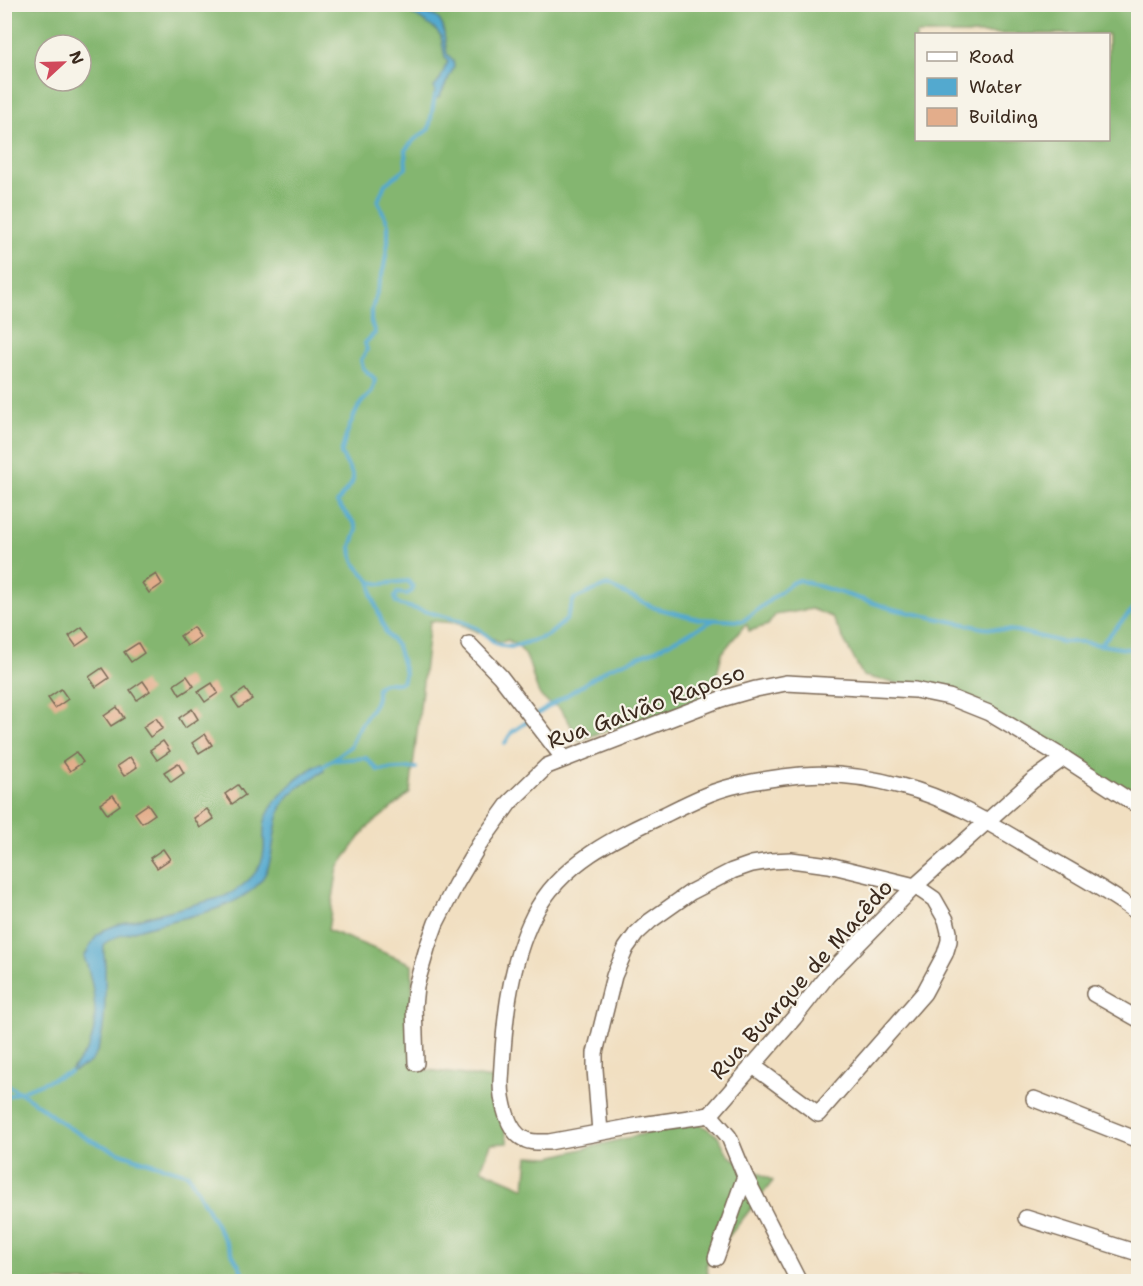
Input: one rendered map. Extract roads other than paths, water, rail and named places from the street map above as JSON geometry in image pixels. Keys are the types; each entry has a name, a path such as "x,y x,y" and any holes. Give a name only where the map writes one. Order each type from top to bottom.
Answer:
{"street":[{"path":"469,644 500,676 564,759"},
{"name":"Rua Galvão Raposo","path":"416,1063 414,1006 416,986 436,923 479,845 510,802 547,766 721,699 786,683 915,690 949,697 988,713 1064,758 1138,806"},
{"name":"Rua Buarque de Macêdo","path":"710,1115 827,976 915,885 1032,781 1064,758"},
{"path":"799,1281 745,1176 729,1137 710,1115 549,1142 525,1140 512,1126 501,1091 504,1030 510,992 520,952 534,915 548,894 573,866 614,839 715,792 785,776 819,774 860,777 901,786 956,806 1092,882 1138,913"},
{"path":"600,1132 595,1053 620,961 636,934 650,921 691,892 713,879 752,864 791,860 829,865 915,885 934,899 946,920 949,941 945,954 924,993 818,1114 752,1065"},
{"path":"1094,994 1138,1019"},
{"path":"1034,1099 1138,1140"},
{"path":"716,1258 745,1176"},
{"path":"1026,1218 1138,1253"}],"water":[{"path":"386,5 413,5 440,21 447,54 453,60 454,67 440,96 436,99 433,98 434,87 448,62 445,58 441,36 435,29 405,9"},
{"path":"321,763 324,771 295,790 282,806 270,862 261,882 252,890 210,911 146,927 105,943 105,1002 100,1043 90,1062 69,1073 87,1050 92,1036 94,1002 91,978 84,957 96,936 119,924 223,897 244,884 255,873 262,858 264,826 270,809 289,786"}],"waterway":[{"path":"318,770 350,747 357,731 375,703 377,688 383,683 402,682 405,673 397,646 386,633 372,595 371,582 356,565 352,555 351,546 357,530 337,503 353,480 351,471 341,454 346,436 358,408 370,394 375,379 363,368 361,360 367,350 365,343 375,333 371,313 384,267 388,242 388,224 378,201 385,184 406,168 405,150 429,129 435,95"},
{"path":"371,582 381,584 408,581 413,587 412,591 407,594 397,593 396,602 458,620 479,629 495,643 512,647 550,634 566,620 574,599 607,585 655,608 699,619 743,621 799,580 893,609 983,628 1017,631 1062,642 1083,642 1126,649 1138,648"},
{"path":"1100,645 1138,604"},
{"path":"536,715 609,668 651,652 714,620"},
{"path":"505,743 512,732 530,720"},
{"path":"336,760 366,758 378,770 416,768"},
{"path":"4,1098 70,1072"},
{"path":"4,1084 91,1140 132,1157 188,1174 248,1282"}]}
